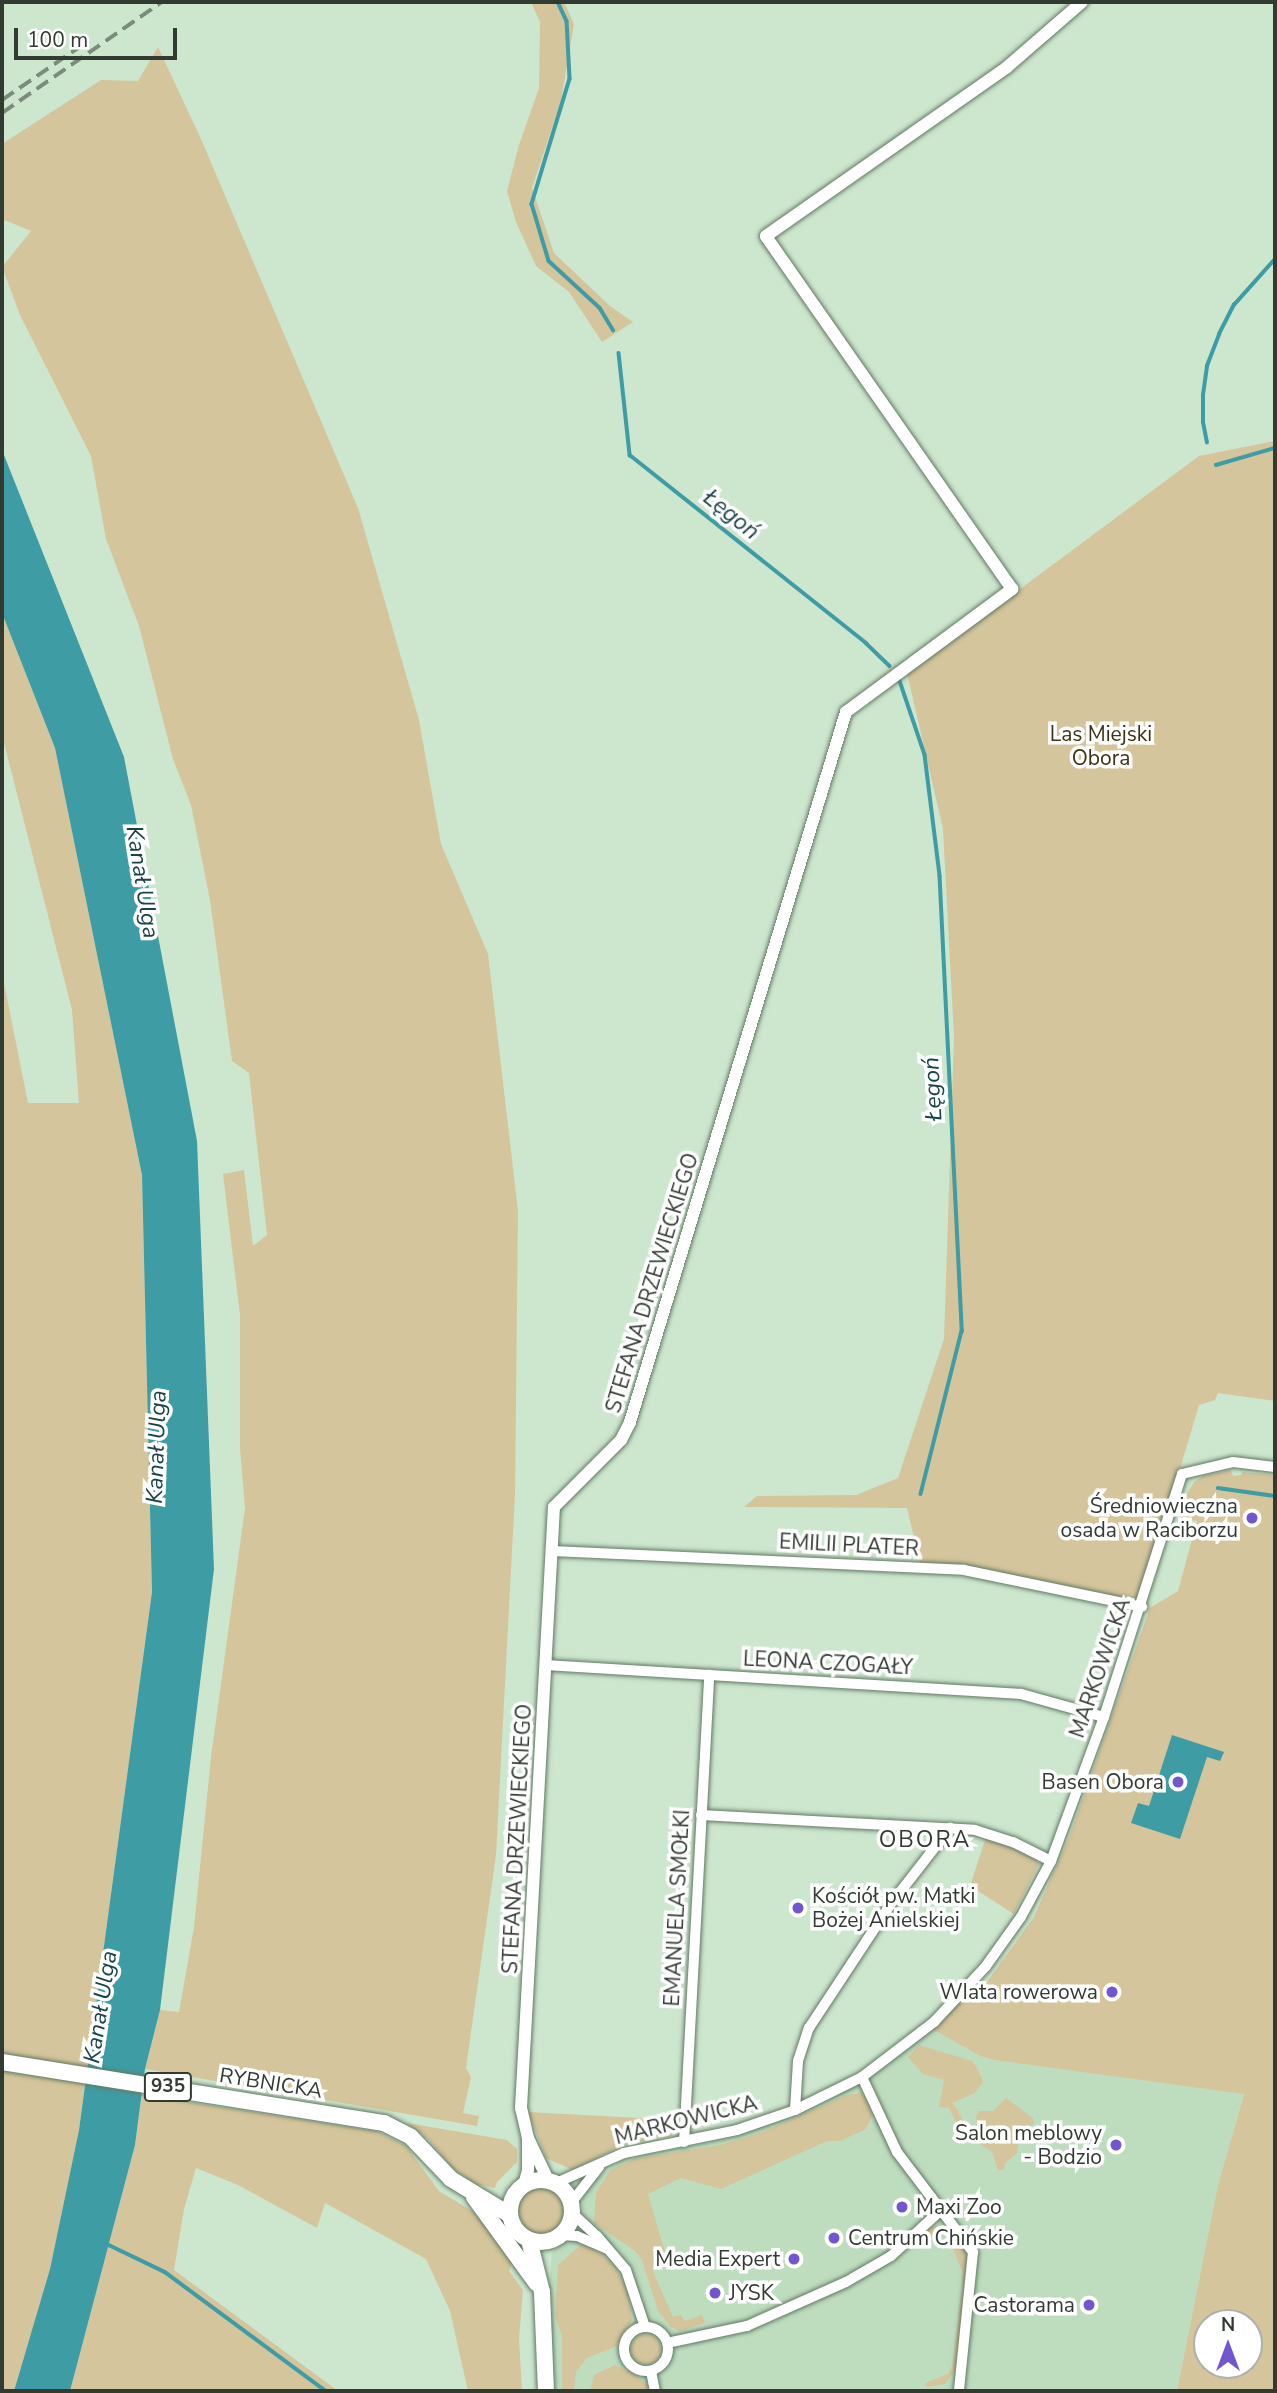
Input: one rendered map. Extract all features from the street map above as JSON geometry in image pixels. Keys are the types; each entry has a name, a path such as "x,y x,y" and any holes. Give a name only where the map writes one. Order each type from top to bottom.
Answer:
{"main road":[{"name":"RYBNICKA","path":"2,2062 334,2114 384,2123 404,2132 445,2174 510,2215 518,2232 530,2240 542,2292 547,2391"},
{"path":"468,2190 499,2192 521,2187 535,2180 552,2182 572,2208"},
{"path":"510,2215 510,2203 521,2187"},
{"name":"935","path":"468,2190 542,2292"},
{"name":"RYBNICKA","path":"542,2292 557,2238 569,2225 572,2208"},
{"path":"530,2240 557,2238"}],"street":[{"name":"STEFANA DRZEWIECKIEGO","path":"521,2187 528,2170 528,2138 521,2108 554,1507 621,1440 630,1422 842,720 851,705 1013,589 766,236 1007,67 1082,2"},
{"name":"MARKOWICKA","path":"552,2182 600,2166 631,2151 684,2143 737,2130 794,2110 863,2077 934,2022 986,1966 1021,1917 1051,1861 1142,1607 1182,1474 1233,1462 1275,1467"},
{"name":"EMILII PLATER","path":"552,1551 964,1570 1142,1607"},
{"name":"LEONA CZOGAŁY","path":"546,1665 1021,1694 1104,1717"},
{"name":"EMANUELA SMOŁKI","path":"684,2143 709,1675"},
{"path":"701,1815 975,1830 1013,1843 1051,1861"},
{"path":"794,2110 799,2061 809,2028 890,1906 950,1828"},
{"path":"863,2077 897,2152 940,2211 970,2246 973,2255 959,2391"},
{"name":"STEFANA DRZEWIECKIEGO","path":"528,2138 552,2182"},
{"name":"MARKOWICKA","path":"572,2208 600,2166"},
{"path":"572,2208 629,2276 645,2327"},
{"path":"667,2343 747,2326 857,2276 891,2256 940,2211"},
{"path":"557,2238 577,2236 609,2250"},
{"path":"645,2327 659,2331 667,2343 666,2360 651,2371 634,2368 624,2350 631,2333 645,2327"},
{"path":"651,2371 655,2391"}],"shaded area":[{"path":"932,2029 980,2056 994,2060 1244,2093 1218,2185 1177,2391 553,2391 548,2297 552,2253 562,2241 573,2239 583,2220 583,2191 589,2184 623,2160 728,2139 815,2107 879,2072"}],"green space":[{"path":"531,2 564,2 574,24 561,101 532,188 554,253 610,306 633,322 602,342 569,292 536,266 516,222 507,191 519,145 539,88 540,22"},
{"path":"158,47 201,139 358,508 419,720 441,844 488,954 518,1211 515,1494 496,1855 466,2068 471,2077 463,2113 479,2116 477,2126 145,2069 160,2010 179,2012 194,1927 211,1757 245,1508 240,1449 240,1315 223,1174 244,1170 253,1246 267,1235 249,1073 232,1061 210,900 191,805 173,759 139,626 106,539 91,456 20,315 2,267 31,231 2,219 2,144 101,80 138,81"},
{"name":"Las Miejski Obora","path":"1275,441 1275,1401 1218,1393 1215,1400 1199,1405 1140,1603 920,1563 907,1508 744,1507 757,1496 856,1495 898,1478 944,1339 954,1037 943,829 907,673 1199,456"},
{"path":"2,613 55,748 142,1175 152,1592 79,2130 50,2269 14,2391 2,2391 2,973 28,1103 79,1103 72,1010 2,735"},
{"path":"1231,1470 1233,1476 1241,1475 1242,1472 1275,1475 1275,2391 1177,2391 1193,2311 1193,2379 1263,2379 1263,2309 1193,2309 1218,2185 1244,2094 994,2060 980,2056 932,2029 977,1984 982,1989 1034,1917 1070,1835 1150,1608 1178,1591 1197,1521 1179,1519 1194,1482 1203,1476"},
{"path":"986,1837 1035,1857 1039,1864 1014,1914 970,1886"},
{"path":"919,2045 972,2061 979,2071 983,2082 975,2093 952,2103 965,2126 977,2127 976,2117 979,2111 993,2111 1006,2098 1033,2118 1034,2123 1019,2139 1017,2153 1005,2163 1004,2170 998,2170 992,2152 960,2131 949,2108 939,2107 944,2080 923,2074 908,2057"},
{"path":"861,2093 868,2098 873,2114 866,2129 840,2141 827,2141 721,2189 681,2178 648,2194 665,2252 660,2264 652,2269 673,2317 681,2315 685,2321 702,2315 705,2323 680,2331 671,2327 658,2311 642,2260 635,2251 594,2223 596,2192 611,2170 634,2159 720,2145 760,2133 847,2095"},
{"path":"142,2095 376,2131 406,2146 439,2191 477,2214 512,2263 509,2271 523,2290 519,2339 522,2391 468,2391 450,2311 426,2259 325,2203 317,2228 238,2185 196,2168 184,2209 174,2270 338,2391 70,2391 135,2145"},
{"path":"528,2112 677,2120 671,2136 624,2144 573,2170 546,2158"},
{"path":"407,2123 507,2140 517,2149 517,2162 497,2182 495,2188 475,2184 452,2168 429,2140"},
{"path":"541,2188 557,2195 564,2211 557,2227 541,2234 525,2227 518,2211 525,2195"},
{"path":"935,2226 947,2228 958,2237 967,2252 968,2260 955,2371 945,2384 927,2387 925,2383 948,2374 952,2367 962,2286 962,2271 948,2236 940,2231 927,2239 924,2236 927,2229"},
{"path":"583,2243 602,2254 616,2268 628,2291 632,2320 617,2346 587,2358 576,2372 574,2391 562,2391 562,2336 555,2316 558,2265"},
{"path":"646,2334 657,2338 661,2349 657,2360 646,2364 635,2360 631,2349 635,2338"},
{"path":"615,2365 635,2375 648,2385 649,2391 590,2391 594,2375"}],"water":[{"name":"Kanał Ulga","path":"2,450 124,757 197,1141 214,1569 160,2010 145,2069 135,2145 70,2391 14,2391 50,2269 79,2130 152,1592 142,1175 55,748 2,613"},
{"name":"Basen Obora","path":"1172,1735 1224,1752 1220,1761 1207,1757 1180,1839 1131,1823 1138,1803 1149,1806"}],"waterway":[{"name":"Łęgoń","path":"558,2 567,21 570,79 532,204 549,261 600,308 613,330"},
{"path":"1207,443 1203,422 1207,366 1234,305 1275,259"},
{"name":"Łęgoń","path":"619,353 630,455 866,643 890,666"},
{"path":"1216,465 1275,448"},
{"name":"Łęgoń","path":"900,681 925,755 940,876 962,1331 921,1494"},
{"path":"1218,1488 1275,1496"},
{"path":"109,2245 165,2272 326,2391"}],"railway":[{"path":"2,113 162,2"},
{"path":"2,100 79,47"}],"place":[{"name":"Średniowieczna osada w Raciborzu","path":"1252,1518"},
{"name":"Basen Obora","path":"1178,1782"},
{"name":"Kościół pw. Matki Bożej Anielskiej","path":"798,1908"},
{"name":"WIata rowerowa","path":"1112,1992"},
{"name":"Salon meblowy - Bodzio","path":"1116,2145"},
{"name":"Maxi Zoo","path":"902,2207"},
{"name":"Centrum Chińskie","path":"834,2238"},
{"name":"Media Expert","path":"794,2259"},
{"name":"JYSK","path":"715,2293"},
{"name":"Castorama","path":"1089,2305"}],"district":[{"name":"OBORA","path":"925,1840"}]}
